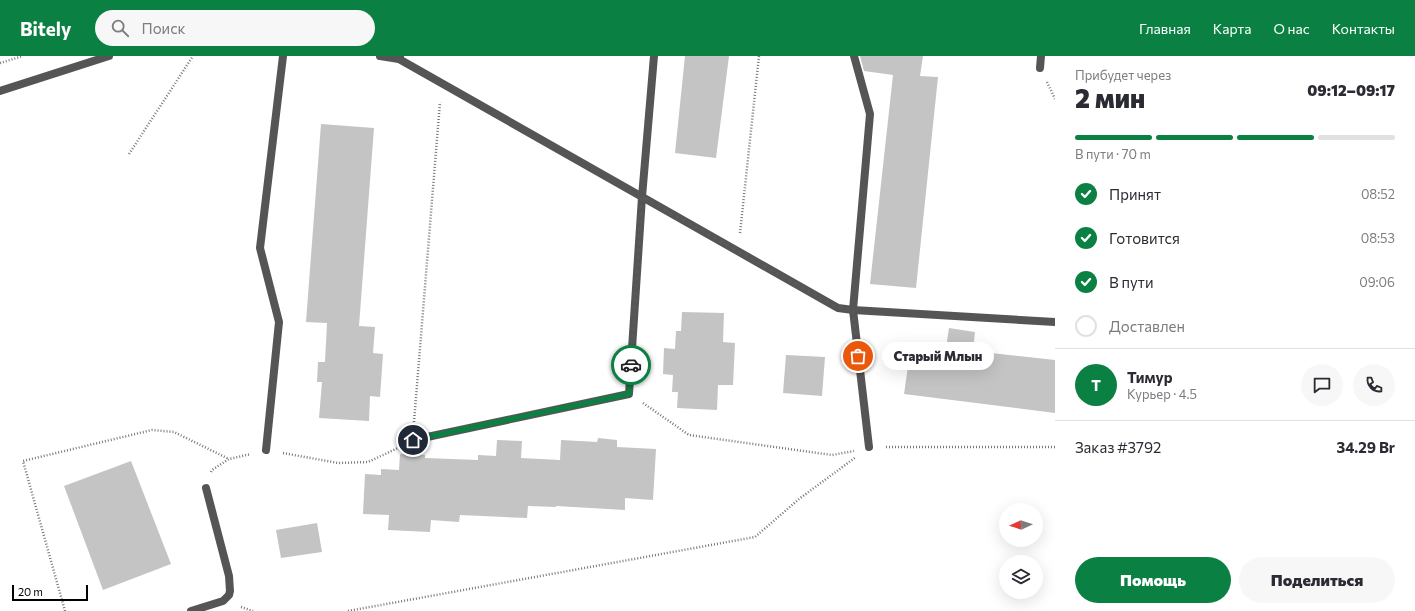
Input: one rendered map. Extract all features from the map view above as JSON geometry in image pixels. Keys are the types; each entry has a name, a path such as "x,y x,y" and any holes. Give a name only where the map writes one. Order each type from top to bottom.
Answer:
{"lane":[{"path":"0,91 109,56"},
{"path":"266,450 280,322 260,248 284,56"},
{"path":"380,56 399,58 442,84 838,308 1055,322"},
{"path":"413,440 629,394 642,197 654,56"},
{"path":"854,56 870,114 853,310 869,447"},
{"path":"1040,68 1041,56"},
{"path":"192,611 223,601 229,595 230,591 229,576 206,488"}],"path":[{"path":"0,62 23,56"},
{"path":"129,154 193,56"},
{"path":"738,252 759,56"},
{"path":"206,488 212,470 229,459 266,450 338,463 368,462 413,440 442,84"},
{"path":"629,394 689,435 832,456 869,447 1055,447"},
{"path":"65,611 23,461 152,430 174,432 229,459"},
{"path":"348,611 755,537 799,499 869,447"}],"building":[{"path":"685,56 729,56 716,158 675,153"},
{"path":"860,56 923,56 920,76 938,77 916,288 870,284 893,75 864,71"},
{"path":"321,124 374,128 359,326 375,327 373,353 383,354 380,397 370,396 369,421 319,418 322,382 317,382 318,362 325,362 327,323 306,322"},
{"path":"682,312 724,313 723,342 735,343 733,385 718,385 717,410 677,408 678,392 672,392 673,375 663,374 664,348 675,349 676,331 681,331"},
{"path":"949,328 975,332 973,351 1055,360 1055,413 904,394 910,352 921,354 923,345 946,348"},
{"path":"786,355 825,357 822,396 783,393"},
{"path":"598,438 617,440 617,447 656,449 653,500 625,498 625,510 528,506 527,518 460,515 459,522 431,520 430,532 388,530 389,515 363,514 365,474 381,475 381,469 399,470 400,454 425,455 425,458 478,460 478,455 496,456 497,440 522,441 521,458 560,460 561,440 597,442"},
{"path":"131,461 171,564 103,590 64,486"},
{"path":"317,523 322,552 281,558 276,530"}],"way so far":[{"path":"631,365 642,197 838,308 853,310 858,356"}],"place":[{"name":"Старый Млын","path":"858,356"}],"route":[{"path":"413,440 629,394 631,365"}]}
